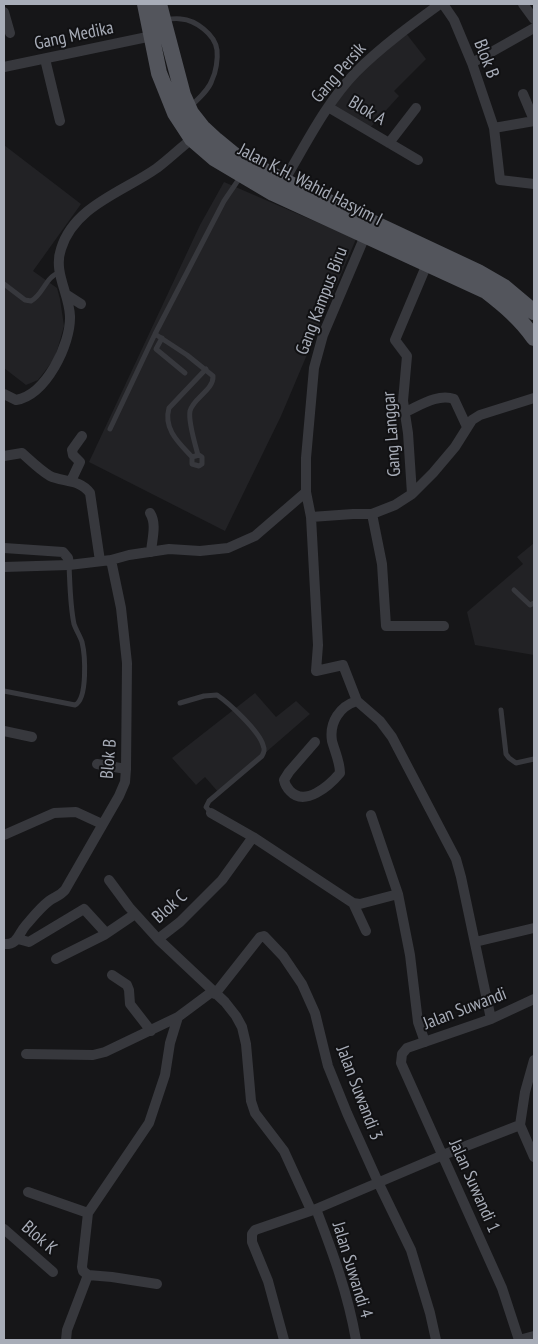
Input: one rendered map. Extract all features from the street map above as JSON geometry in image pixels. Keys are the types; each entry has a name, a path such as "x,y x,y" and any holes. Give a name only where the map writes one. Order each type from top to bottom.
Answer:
{"main road":[{"name":"Jalan K.H. Wahid Hasyim I","path":"145,4 159,73 175,113 192,139 214,158 245,170 284,181 478,272 504,287 534,312"},
{"name":"Jalan K.H. Wahid Hasyim I","path":"159,4 183,95 189,108 202,127 232,154 245,170 273,193 486,291 526,326 534,338"}],"street":[{"name":"Blok B","path":"441,4 454,20 472,63 494,128 500,180 534,184"},
{"name":"Gang Persik","path":"284,181 328,106 356,73 385,46 441,4"},
{"path":"523,4 534,19"},
{"path":"4,12 10,33"},
{"path":"472,63 534,28"},
{"name":"Gang Medika","path":"4,68 152,36"},
{"path":"45,59 60,121"},
{"path":"494,128 534,120 523,94"},
{"name":"Blok A","path":"328,106 418,160"},
{"name":"Blok A","path":"389,143 416,108"},
{"path":"4,394 16,400 23,399 40,386 51,373 65,346 70,316 67,295 58,262 66,235 92,207 156,168 192,139"},
{"name":"Gang Kampus Biru","path":"357,701 343,665 316,671 318,645 312,517 306,492 306,458 314,368 323,335 365,236"},
{"name":"Gang Langgar","path":"412,494 403,394 407,356 396,342 396,338 427,264"},
{"path":"67,295 81,304"},
{"name":"Gang Langgar","path":"405,412 438,398 448,397 454,399 467,427"},
{"path":"312,517 372,514 395,505 412,494 433,474 455,447 472,420 480,415 534,398"},
{"path":"70,481 80,462 72,453 82,436"},
{"path":"4,456 22,454 49,475 84,487 90,493 100,561"},
{"path":"4,567 69,565 111,560 168,549 200,551 228,548 255,536 306,492"},
{"path":"150,513 154,518 151,552"},
{"path":"372,514 382,564 386,626 444,626"},
{"path":"4,548 62,552 68,558 69,565"},
{"name":"Blok B","path":"18,939 22,930 44,905 65,890 120,796 125,782 127,663 121,608 111,560"},
{"path":"314,742 284,780 292,793 299,797 307,797 316,793 340,773 340,766 332,738 334,721 338,712 350,703 357,701 380,721 392,737 456,859 491,1019"},
{"path":"4,731 32,737"},
{"path":"97,764 126,769"},
{"path":"4,835 54,813 76,812 102,824"},
{"path":"210,813 253,837 352,903 360,904 398,894"},
{"path":"371,815 398,894 410,955 418,1022 425,1042"},
{"name":"Blok C","path":"253,837 222,880 180,922 158,939 231,1009 242,1027 246,1044 251,1101 255,1113 284,1152 313,1210"},
{"path":"109,880 135,914 158,939"},
{"path":"352,903 366,931"},
{"path":"4,944 10,945 18,939 28,942 84,909 106,933"},
{"path":"56,959 106,933 135,914"},
{"path":"475,942 534,928"},
{"name":"Jalan Suwandi 3","path":"214,993 260,937 264,936 284,956 302,984 315,1013 328,1066 346,1113 411,1250 436,1340"},
{"path":"112,975 127,985 130,1004 151,1031"},
{"path":"26,1054 93,1055 105,1052 178,1017 214,993"},
{"name":"Jalan Suwandi","path":"407,1048 491,1019 534,999"},
{"path":"158,1284 88,1275 83,1271 82,1267 88,1213 149,1124 165,1075 170,1043 178,1017"},
{"name":"Jalan Suwandi 1","path":"407,1048 402,1054 401,1063 502,1288 519,1340"},
{"path":"534,1060 525,1092 520,1125 534,1157"},
{"path":"284,1340 268,1281 252,1242 252,1234 255,1230 313,1210 520,1125"},
{"path":"28,1192 88,1213"},
{"name":"Jalan Suwandi 4","path":"313,1210 340,1273 351,1310 356,1340"},
{"name":"Blok K","path":"4,1229 53,1272"},
{"path":"66,1340 67,1330 88,1275"},
{"path":"519,1340 534,1336"}],"lane":[{"path":"162,20 180,19 194,22 214,42 217,50 212,82 189,108"},
{"path":"110,429 155,334 224,200 245,170"},
{"path":"4,284 26,300 32,301 37,298 52,276 60,273"},
{"path":"155,334 206,369 214,379 190,411 195,456 173,436 167,416 169,408 206,369"},
{"path":"162,338 156,349 185,373"},
{"path":"4,691 75,705 79,703 85,675 82,641 74,624 69,565"},
{"path":"514,590 530,605 534,603"},
{"path":"180,703 204,696 217,695 240,714 260,738 264,746 262,756 209,801 206,807 210,813"},
{"path":"501,710 506,754 516,763 534,759"}],"shaded area":[{"path":"405,32 426,59 394,91 399,96 369,129 331,106 356,76"},
{"path":"4,145 81,204 33,271 57,288 64,326 55,358 38,380 26,385 4,368"},
{"path":"224,182 356,239 281,416 225,531 89,462 200,225"},
{"path":"534,543 534,655 475,645 467,612 523,564 517,557"},
{"path":"255,693 276,717 296,701 310,714 219,793 205,777 196,785 172,758"}]}
